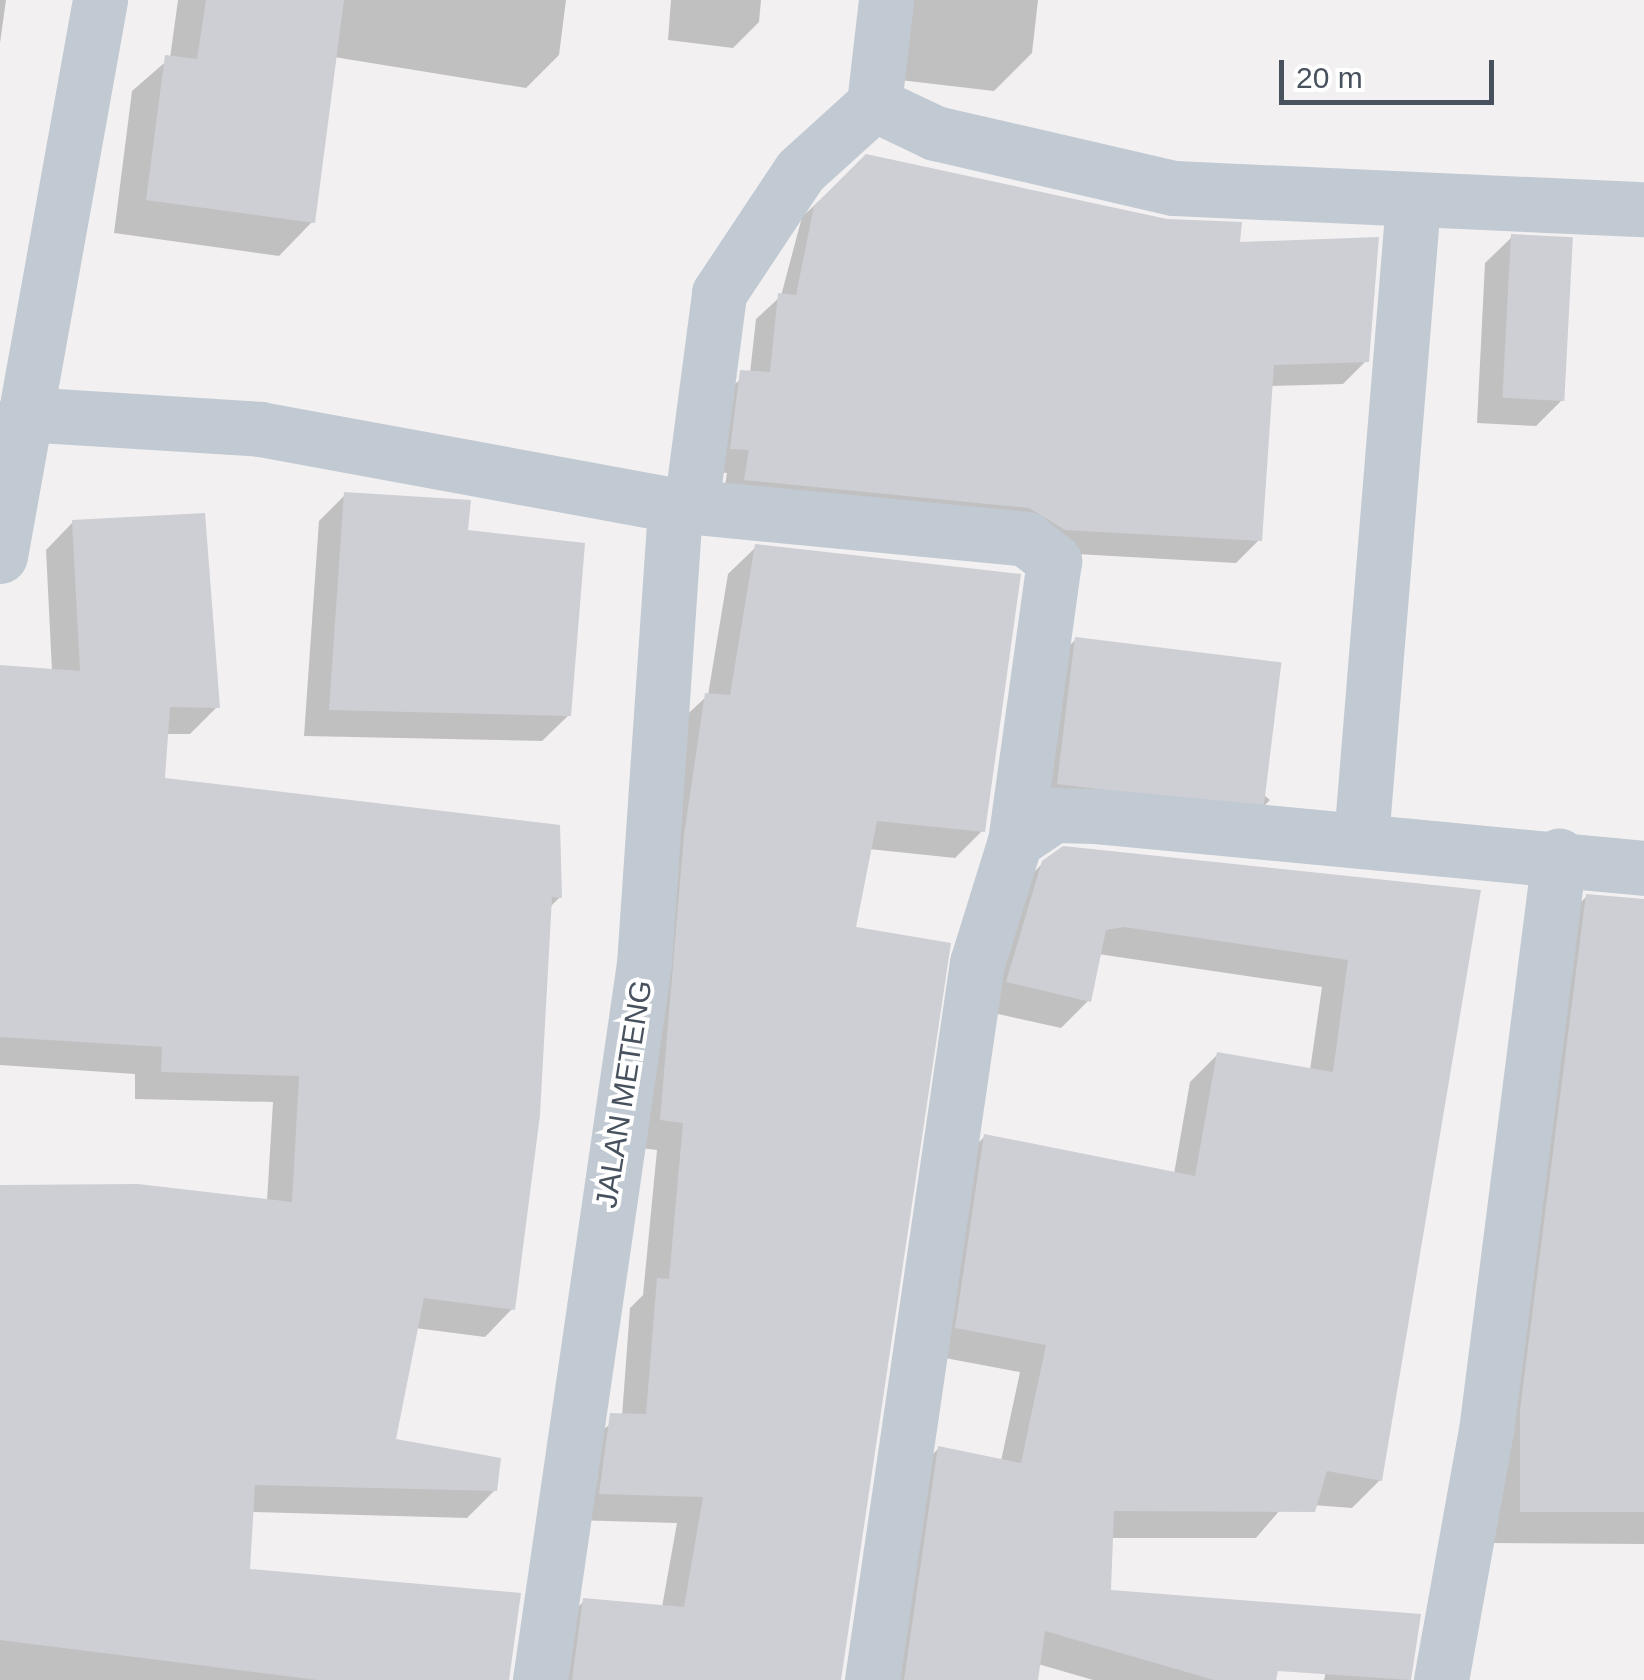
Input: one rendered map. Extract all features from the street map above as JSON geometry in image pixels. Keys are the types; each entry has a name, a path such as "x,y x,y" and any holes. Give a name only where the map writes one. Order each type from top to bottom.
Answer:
{"street":[{"path":"0,556 100,0"},
{"path":"886,0 874,104 935,133 1146,184 1412,203 1644,209"},
{"name":"JALAN METENG","path":"540,1680 644,964 683,506 719,293 800,172 874,104"},
{"path":"1361,839 1412,203"},
{"path":"24,414 260,429 683,506 974,528 1045,548 1054,561 1015,841 977,963 872,1680"},
{"path":"1015,841 1054,815 1559,856 1644,868"},
{"path":"1442,1680 1486,1431 1559,856"}],"building":[{"path":"206,0 344,0 315,223 146,200 165,55 197,59"},
{"path":"866,154 1167,219 1242,222 1240,242 1379,237 1369,362 1274,365 1262,541 1065,530 1029,508 744,480 749,450 730,449 740,370 770,372 778,293 796,295 814,206"},
{"path":"1511,234 1573,237 1564,401 1502,398"},
{"path":"344,492 471,500 468,530 585,543 571,716 329,710"},
{"path":"205,513 220,708 170,707 165,778 560,825 562,898 552,897 540,1115 515,1310 424,1298 396,1439 501,1458 497,1491 255,1485 250,1569 521,1593 509,1680 318,1680 0,1640 0,1185 138,1184 292,1202 299,1076 161,1072 162,1047 0,1037 0,665 80,671 72,520"},
{"path":"755,544 1021,574 985,832 877,821 856,927 951,943 841,1680 572,1680 583,1598 684,1607 703,1497 599,1494 610,1413 646,1414 657,1278 669,1279 683,1123 660,1120 684,835 705,693 730,695"},
{"path":"1075,637 1281,662 1263,809 1057,784"},
{"path":"1063,846 1481,890 1382,1481 1327,1471 1315,1512 1114,1511 1111,1590 1421,1614 1411,1680 1278,1671 1276,1680 1214,1680 1045,1631 1038,1680 904,1680 938,1446 1021,1463 1046,1345 955,1328 984,1134 1195,1176 1217,1052 1333,1072 1348,960 1124,927 1106,930 1091,1002 1006,982 1042,861"},
{"path":"1586,894 1644,899 1644,1512 1520,1512 1520,1410"}]}
